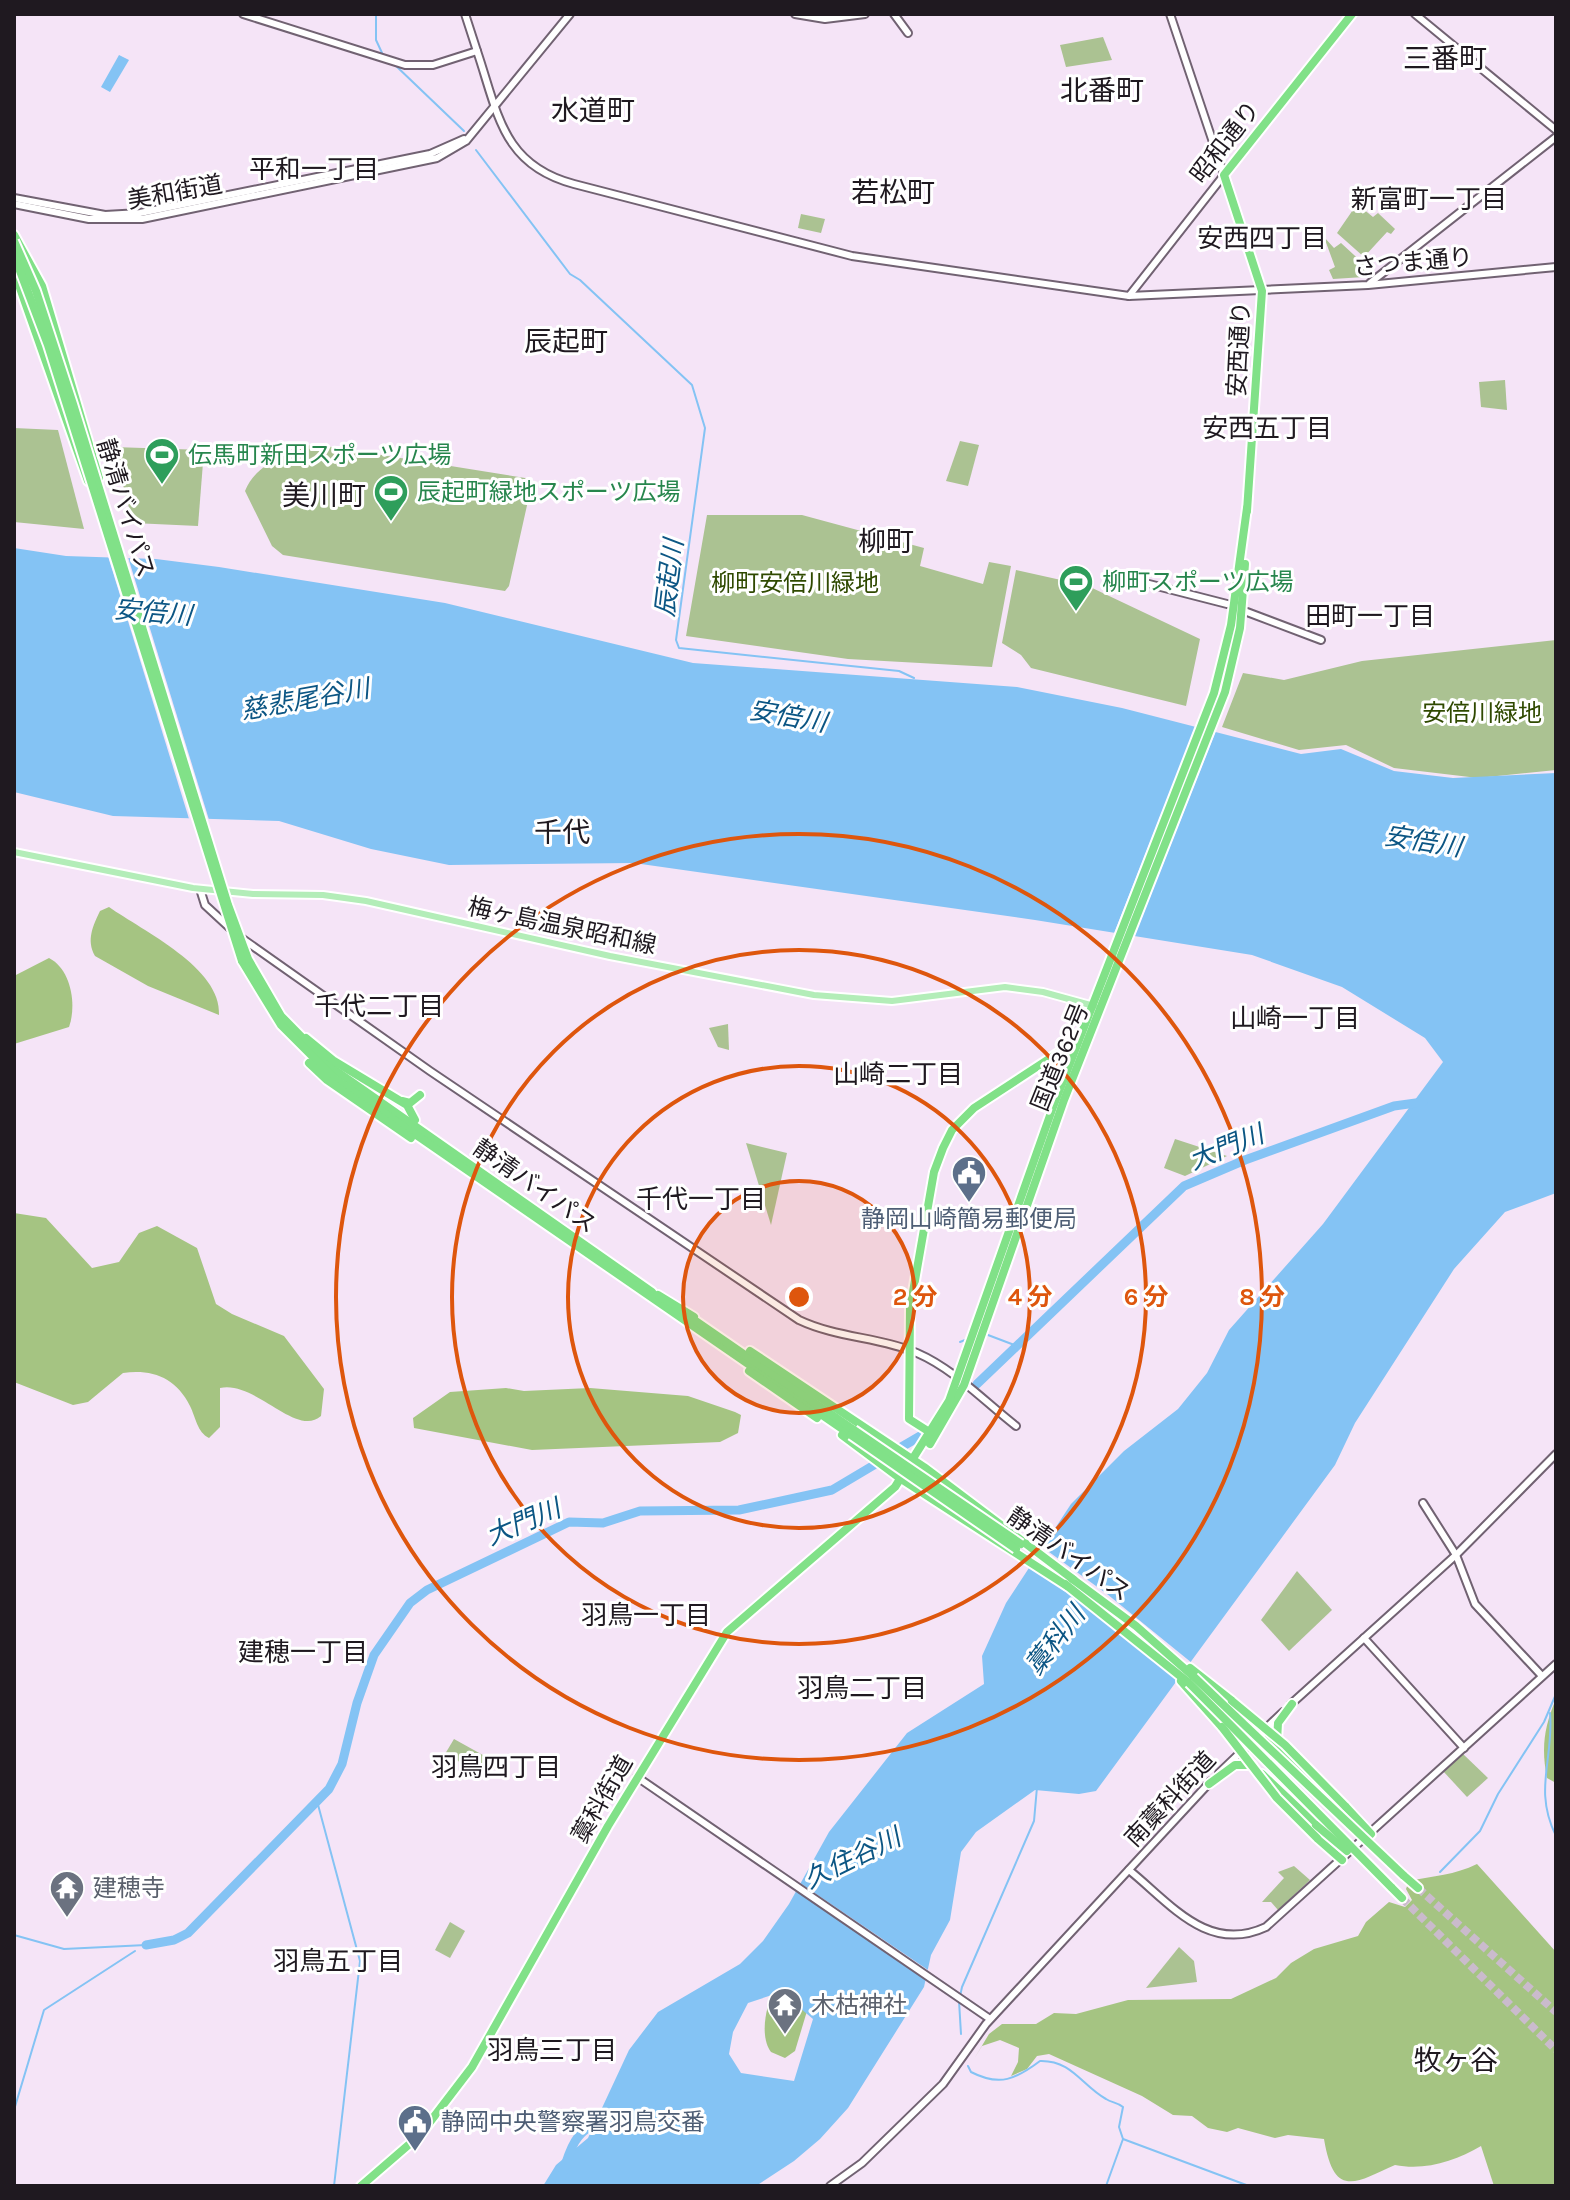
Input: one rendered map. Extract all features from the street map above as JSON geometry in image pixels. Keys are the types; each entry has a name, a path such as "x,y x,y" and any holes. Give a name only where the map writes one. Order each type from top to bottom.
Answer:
{"highway":[{"name":"昭和通り","path":"1224,175 1352,14"},
{"path":"14,238 42,286 80,407 109,522"},
{"name":"静清バイパス","path":"14,238 36,291 243,945 245,960"},
{"name":"静清バイパス","path":"14,255 44,332 227,919 245,960 281,1016 311,1050 407,1122 1070,1583 1153,1646 1418,1888"},
{"path":"14,272 100,512"},
{"name":"安西通り","path":"1236,626 1262,291"},
{"name":"国道362号","path":"914,1462 940,1430 961,1382 1098,1004 1225,692 1236,626"},
{"path":"245,960 280,1010 303,1035 334,1061 402,1101 409,1107 407,1122"},
{"path":"245,960 276,1027 311,1065 400,1133 411,1138"},
{"name":"国道362号","path":"914,1462 961,1382 1073,1054 1098,1004"},
{"name":"国道362号","path":"931,1433 909,1419 908,1350 910,1309 934,1172 947,1138 987,1099 1058,1053 1073,1054"},
{"path":"402,1101 410,1103 420,1095"},
{"path":"656,1297 770,1364 914,1462 953,1489 1070,1583"},
{"name":"静清バイパス","path":"656,1297 677,1315 852,1432"},
{"path":"677,1315 701,1336 901,1479 1070,1583"},
{"name":"藁科街道","path":"361,2186 420,2135 455,2093 637,1777 727,1632 901,1479 914,1462"},
{"path":"1153,1646 1270,1733 1403,1875"},
{"path":"1153,1646 1277,1798 1342,1860"},
{"name":"静清バイパス","path":"1153,1646 1402,1898"},
{"path":"1278,1745 1276,1728 1292,1704"},
{"path":"1263,1729 1371,1834"},
{"path":"1239,1752 1316,1825 1391,1887"},
{"path":"1209,1784 1235,1765 1253,1765"}],"main road":[{"name":"梅ヶ島温泉昭和線","path":"14,852 200,889 351,898 597,953 814,995 892,1001 1005,987 1098,1004"}],"street":[{"path":"243,14 410,66 433,65 477,51"},
{"name":"さつま通り","path":"465,14 496,107 515,152 531,166 558,180 852,256 1129,296 1368,285 1556,267"},
{"name":"美和街道","path":"14,205 97,220 142,219 437,158 463,144 570,14"},
{"path":"795,14 825,19 865,14"},
{"path":"894,14 908,33"},
{"path":"1170,14 1262,291"},
{"path":"1415,14 1556,130"},
{"name":"美和街道","path":"14,198 105,215 140,213 430,154 474,132"},
{"path":"1368,285 1556,137"},
{"name":"昭和通り","path":"1129,296 1224,175"},
{"path":"1149,584 1227,604"},
{"path":"1247,612 1321,640"},
{"path":"200,889 210,910 264,955 779,1308 821,1329 908,1350 931,1360 1016,1426"},
{"name":"南藁科街道","path":"830,2186 862,2163 943,2084 990,2019 1239,1752 1456,1555 1556,1454"},
{"path":"1549,1462 1556,1469"},
{"path":"1423,1503 1456,1555 1475,1604 1542,1676"},
{"path":"1364,1638 1464,1748"},
{"path":"1129,1870 1194,1926 1231,1936 1248,1934 1272,1923 1556,1664"},
{"path":"637,1777 990,2019"}],"green space":[{"path":"1103,37 1112,60 1066,67 1060,45"},
{"path":"1357,204 1373,217 1378,213 1395,229 1391,234 1387,232 1364,257 1337,233"},
{"path":"801,214 825,219 821,233 798,228"},
{"path":"1324,237 1334,248 1341,243 1366,266 1364,277 1333,279 1329,270 1335,267"},
{"path":"1505,380 1507,410 1481,407 1479,382"},
{"path":"14,428 58,430 84,529 14,522"},
{"path":"960,441 979,445 968,486 946,481"},
{"name":"辰起町緑地スポーツ広場","path":"313,444 525,478 532,483 509,586 505,591 283,555 272,546 245,491 264,467"},
{"name":"伝馬町新田スポーツ広場","path":"113,447 204,450 198,526 133,523"},
{"name":"柳町安倍川緑地","path":"707,515 802,515 924,548 920,566 983,584 989,562 1011,566 992,667 848,659 686,636"},
{"name":"柳町スポーツ広場","path":"1016,570 1088,586 1200,639 1186,706 1031,668 1021,655 1002,643"},
{"name":"安倍川緑地","path":"1556,640 1556,770 1478,778 1394,768 1346,745 1299,750 1222,727 1243,673 1284,680 1362,661"},
{"path":"109,907 160,939 194,967 217,998 219,1015 148,986 95,956 91,944 93,928 100,911"},
{"path":"49,958 63,970 70,988 72,1008 69,1027 14,1044 14,976"},
{"path":"728,1024 729,1050 718,1047 709,1028"},
{"path":"1175,1139 1227,1156 1185,1176 1164,1168"},
{"path":"746,1143 787,1153 771,1225"},
{"path":"14,1213 46,1218 92,1268 119,1262 139,1233 157,1226 197,1248 216,1304 284,1336 324,1389 321,1416 311,1421 300,1420 247,1392 220,1388 220,1427 209,1438 199,1428 178,1388 154,1374 123,1373 88,1402 73,1405 14,1382"},
{"path":"506,1388 524,1391 590,1388 688,1396 741,1415 738,1433 720,1442 532,1450 414,1428 413,1418 450,1392"},
{"path":"1297,1571 1332,1610 1289,1651 1261,1620"},
{"path":"1556,1699 1556,1783 1547,1778 1544,1747 1546,1728"},
{"path":"454,1739 490,1759 482,1774 445,1754"},
{"path":"1462,1753 1488,1778 1467,1797 1443,1771"},
{"path":"1477,1864 1556,1952 1556,2186 1494,2186 1481,2146 1440,2163 1418,2167 1395,2165 1358,2181 1348,2181 1334,2171 1324,2139 1288,2135 1275,2138 1238,2128 1227,2132 1208,2128 1192,2116 1173,2115 1142,2096 1049,2054 1037,2056 1027,2069 1011,2076 1018,2062 1019,2048 1000,2040 982,2046 974,2059 989,2034 1002,2024 1036,2024 1054,2013 1076,2014 1128,2000 1231,1999 1276,1978 1291,1963 1314,1949 1358,1936 1366,1922 1389,1902 1405,1907 1412,1900 1406,1889 1409,1881 1452,1873"},
{"path":"1294,1866 1310,1880 1278,1910 1271,1902 1262,1902 1284,1878 1278,1872"},
{"path":"450,1922 465,1931 450,1958 435,1950"},
{"path":"1179,1947 1194,1961 1197,1982 1146,1988"},
{"path":"776,1987 807,2011 795,2051 785,2058 771,2052 765,2037 767,2010"}],"water":[{"path":"119,55 129,60 110,92 101,87"},
{"path":"14,548 66,556 156,559 219,567 445,603 693,663 1017,687 1122,708 1301,754 1341,749 1394,771 1453,778 1556,773 1556,1193 1505,1212 1454,1269 1355,1423 1335,1465 1096,1791 1079,1794 1035,1790 976,1832 961,1852 950,1920 931,1955 924,1987 848,2108 820,2139 756,2186 543,2186 556,2165 588,2138 629,2050 658,2012 740,1964 763,1941 789,1904 829,1832 907,1733 984,1684 982,1656 1006,1603 1071,1504 1124,1451 1178,1409 1207,1373 1229,1330 1323,1224 1443,1062 1425,1038 1342,987 1252,955 1035,920 634,863 449,865 371,849 279,821 113,816 14,792","holes":["781,1992 813,2019 794,2081 741,2073 729,2054 733,2032 748,2003"]}],"pier":[{"path":"107,553 127,554 210,823 190,822"},
{"path":"1197,723 1217,728 1133,940 1113,936"},
{"path":"1038,1544 1107,1594 1192,1663 1179,1682 1114,1625 1026,1564"},
{"path":"797,1881 931,1972 930,1979 794,1887"}],"waterway":[{"path":"376,14 376,40 383,55"},
{"path":"394,64 464,131"},
{"name":"辰起川","path":"476,150 570,274 692,385 705,428 676,640 679,648 899,671 914,678"},
{"name":"大門川","path":"977,1384 1184,1186 1245,1160 1394,1106 1423,1102"},
{"path":"988,1335 1017,1346"},
{"path":"960,1342 965,1340"},
{"name":"大門川","path":"898,1449 922,1435"},
{"name":"大門川","path":"146,1945 174,1940 188,1933 329,1789 342,1764 357,1703 374,1655 410,1603 427,1590 569,1522 603,1523 640,1511 739,1510 832,1490 874,1465"},
{"path":"1440,1872 1480,1831 1498,1794 1544,1722 1556,1694"},
{"path":"1550,1713 1545,1789 1549,1819 1556,1836"},
{"path":"961,2034 959,2001 962,1987 1034,1821 1037,1787"},
{"path":"317,1801 360,1961 334,2186"},
{"path":"14,1935 64,1949 146,1945"},
{"path":"14,2110 44,2010 135,1951"},
{"path":"968,2066 971,2072 981,2077 999,2080 1015,2076 1040,2061 1051,2062 1069,2069 1098,2094 1123,2107 1119,2127 1123,2139 1106,2186"},
{"name":"久住谷川","path":"559,2186 568,2155 578,2137 585,2130 604,2123"},
{"path":"1123,2139 1249,2186"}],"tunnel":[{"path":"1418,1888 1556,2012"},
{"path":"1402,1898 1556,2050"}],"place":[{"name":"伝馬町新田スポーツ広場","path":"162,486"},
{"name":"辰起町緑地スポーツ広場","path":"391,523"},
{"name":"柳町スポーツ広場","path":"1076,613"},
{"name":"静岡山崎簡易郵便局","path":"969,1204"},
{"name":"建穂寺","path":"67,1919"},
{"name":"木枯神社","path":"785,2036"},
{"name":"静岡中央警察署羽鳥交番","path":"415,2153"}],"district":[{"name":"三番町","path":"1445,58"},
{"name":"北番町","path":"1102,90"},
{"name":"水道町","path":"593,110"},
{"name":"平和一丁目","path":"314,169"},
{"name":"若松町","path":"893,192"},
{"name":"新富町一丁目","path":"1429,199"},
{"name":"安西四丁目","path":"1262,238"},
{"name":"辰起町","path":"566,341"},
{"name":"安西五丁目","path":"1267,428"},
{"name":"美川町","path":"324,495"},
{"name":"柳町","path":"886,541"},
{"name":"田町一丁目","path":"1370,616"},
{"name":"千代","path":"562,832"},
{"name":"千代二丁目","path":"379,1006"},
{"name":"山崎一丁目","path":"1295,1018"},
{"name":"山崎二丁目","path":"898,1074"},
{"name":"千代一丁目","path":"701,1199"},
{"name":"羽鳥一丁目","path":"646,1615"},
{"name":"建穂一丁目","path":"303,1652"},
{"name":"羽鳥二丁目","path":"862,1688"},
{"name":"羽鳥四丁目","path":"496,1767"},
{"name":"羽鳥五丁目","path":"338,1961"},
{"name":"羽鳥三丁目","path":"552,2050"},
{"name":"牧ヶ谷","path":"1456,2060"}],"water label":[{"name":"安倍川","path":"153,612"},
{"name":"慈悲尾谷川","path":"305,699"},
{"name":"安倍川","path":"788,716"},
{"name":"安倍川","path":"1423,841"},
{"name":"藁科川","path":"1055,1640"}]}
